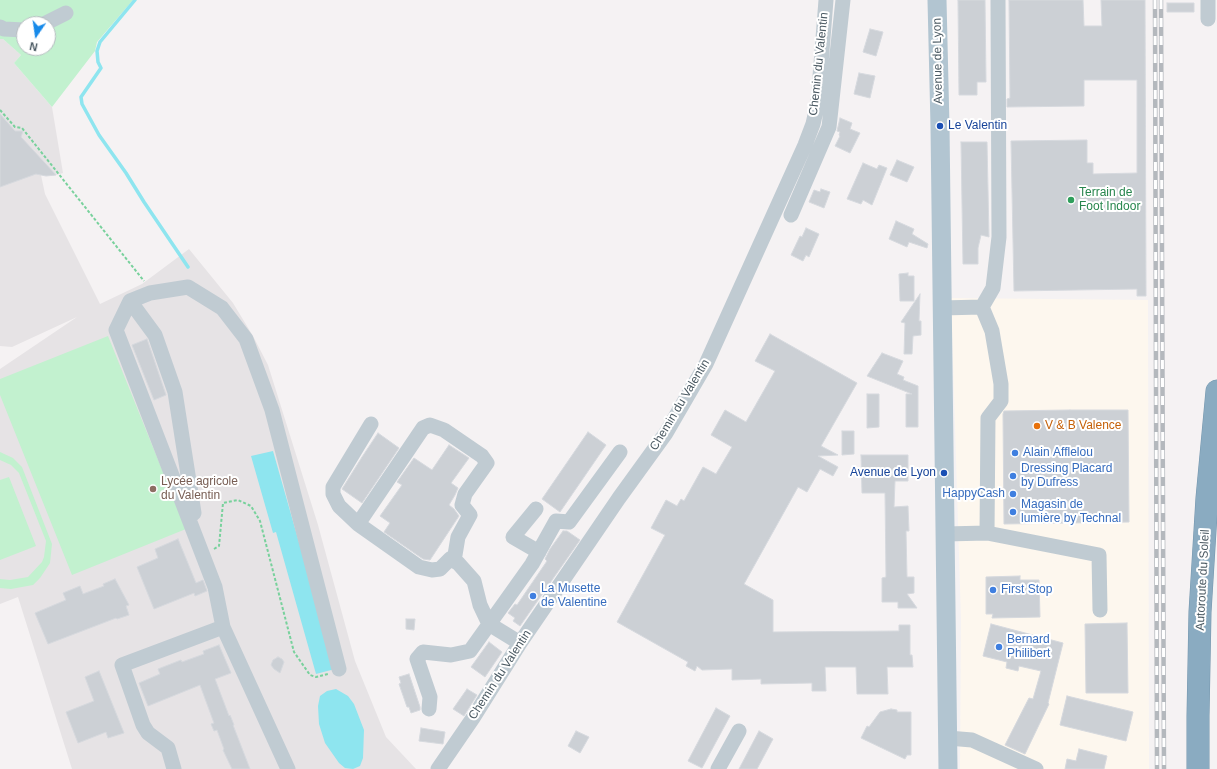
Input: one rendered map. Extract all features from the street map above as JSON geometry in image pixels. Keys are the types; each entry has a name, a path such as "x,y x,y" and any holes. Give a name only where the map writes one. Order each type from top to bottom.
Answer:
{"highway":[{"name":"Autoroute du Soleil","path":"1198,769 1200,612 1207,498 1217,391"}],"main road":[{"name":"Avenue de Lyon","path":"937,0 948,769"}],"street":[{"name":"Chemin du Valentin","path":"438,769 473,718 520,642 619,498 666,433 706,364 813,124 818,102 826,0"},
{"path":"791,215 830,127 843,0"},
{"path":"982,307 993,288 999,237 998,0"},
{"path":"1208,0 1208,19"},
{"path":"56,18 66,13"},
{"path":"0,27 4,29 16,30"},
{"path":"288,769 223,627 215,587 116,330 130,301 150,293 188,287 222,308 246,339 272,410 339,668"},
{"path":"130,301 155,335 176,392 198,542"},
{"path":"941,308 982,307"},
{"path":"982,307 992,331 1001,384 1001,401 988,418 987,534"},
{"path":"371,424 333,487 333,494 339,506 358,524 419,567 440,570 450,559 458,563 474,581 480,605 489,624 520,642"},
{"path":"358,524 423,428 430,424 444,430 482,456 487,463 465,494 462,505 470,515 458,537 454,561"},
{"path":"429,709 430,697 417,659 423,652 451,655 470,651 532,564 556,521 569,522 620,452"},
{"path":"536,509 513,537 539,552"},
{"path":"945,534 987,534 1099,555 1100,610"},
{"path":"174,769 168,748 148,733 143,725 122,665 223,627"},
{"path":"718,769 739,731"},
{"path":"948,738 972,740 1029,768"}],"path":[{"path":"0,110 15,127 22,128 148,286 150,293"},
{"path":"204,557 219,546 223,504 238,500 251,506 260,521 294,652 310,675 316,677 333,672 339,668"}],"shaded area":[{"name":"Lycée agricole du Valentin","path":"0,39 3,39 16,51 16,56 20,56 14,63 52,107 63,173 53,176 41,175 45,194 100,304 142,284 189,249 233,303 253,336 268,365 318,525 355,661 386,737 416,769 72,769 18,597 0,604 0,369 77,317 12,347 0,346"},
{"path":"951,298 1148,300 1149,769 960,769 961,619"}],"green space":[{"path":"0,0 133,0 97,42 95,51 52,107 14,63 20,56 56,56 56,16 16,16 16,51 3,39 0,39"},
{"path":"108,336 186,529 72,575 0,395 0,379"},
{"path":"0,452 13,458 22,467 52,544 50,563 40,578 33,585 11,589 0,588 0,579 10,580 28,577 42,562 46,541 19,473 11,465 0,460"},
{"path":"9,477 36,546 0,560 0,480"}],"water":[{"path":"273,451 335,669 316,674 276,532 273,533 251,456"},
{"path":"336,689 348,696 354,704 364,730 363,758 360,766 353,769 345,768 339,763 325,743 319,724 318,706 320,696 327,691"}],"building":[{"path":"958,0 985,0 986,82 977,82 977,95 959,95"},
{"path":"1009,0 1083,0 1084,26 1102,26 1101,0 1145,0 1146,296 1137,296 1137,289 1014,291 1011,141 1087,140 1087,163 1093,163 1093,174 1137,173 1137,80 1084,80 1084,106 1007,107 1007,99 1010,98"},
{"path":"1167,3 1194,3 1194,12 1167,12"},
{"path":"870,29 883,32 876,56 863,52"},
{"path":"859,73 875,76 870,98 854,94"},
{"path":"0,114 15,131 23,131 21,137 56,175 46,176 36,174 0,187"},
{"path":"840,118 852,123 850,129 860,133 850,153 835,146 840,136 840,132 837,131"},
{"path":"961,142 987,142 989,237 981,235 978,248 978,264 963,264"},
{"path":"897,160 914,167 907,182 890,175"},
{"path":"863,163 877,169 879,165 887,168 872,205 863,200 861,204 847,199"},
{"path":"821,189 830,192 824,208 809,202 814,190 820,192"},
{"path":"896,221 914,229 912,234 928,244 927,248 909,242 907,247 889,239"},
{"path":"806,228 819,234 809,257 806,255 803,261 791,255 800,236 802,237"},
{"path":"908,273 908,276 914,276 914,301 900,301 899,274"},
{"path":"920,294 919,321 921,321 921,335 913,336 912,354 904,354 905,323 901,322"},
{"path":"770,334 857,383 821,446 838,455 818,456 838,467 833,476 820,469 807,492 798,487 744,584 773,600 773,632 899,631 899,625 910,625 910,655 912,655 913,667 887,667 888,694 857,694 856,667 825,667 826,691 812,691 812,683 761,684 761,679 732,680 732,669 702,670 697,666 695,671 686,666 688,662 617,622 665,535 651,528 666,500 677,506 681,499 684,501 703,467 716,474 732,447 711,435 725,410 746,422 775,371 755,361"},
{"path":"147,339 166,395 154,400 132,345"},
{"path":"882,353 903,361 897,374 904,377 903,380 918,386 918,427 906,427 906,394 912,394 867,376"},
{"path":"867,394 879,394 879,427 867,428"},
{"path":"1128,410 1129,522 1004,524 1004,411"},
{"path":"842,431 854,431 854,454 842,455"},
{"path":"588,432 606,445 560,512 542,499"},
{"path":"378,433 399,448 362,503 342,489"},
{"path":"449,445 469,458 451,483 458,488 449,505 459,516 430,560 423,559 384,532 390,523 380,516 402,485 397,482 414,458 432,470"},
{"path":"861,455 908,455 908,481 895,481 894,507 908,506 909,531 906,531 907,577 914,577 914,593 907,594 917,608 898,608 898,602 882,602 882,578 886,577 885,493 862,493"},
{"path":"563,531 567,531 580,540 520,626 513,621 515,618 508,613 515,604 517,605 547,561 545,559 550,549"},
{"path":"178,539 196,583 203,580 207,591 195,596 194,593 154,609 137,567 158,558 155,549"},
{"path":"1020,576 1020,580 1039,580 1040,617 992,618 993,614 986,614 986,577"},
{"path":"115,579 129,605 126,606 129,615 116,618 48,644 35,613 66,600 63,593 80,586 83,594 104,586 103,584"},
{"path":"406,619 415,619 414,630 406,629"},
{"path":"1127,623 1128,693 1086,693 1085,624"},
{"path":"991,624 1063,643 1049,704 1025,754 1005,745 1029,698 1033,699 1041,671 1019,666 1018,671 1006,668 1007,662 983,656"},
{"path":"489,642 502,652 485,677 471,667"},
{"path":"219,645 231,673 215,679 250,769 232,769 223,750 224,749 217,730 214,731 211,724 214,723 200,685 148,706 139,683 160,674 158,669 181,660 182,662 204,654 203,651"},
{"path":"278,657 284,662 280,673 271,665 273,660"},
{"path":"99,671 124,733 108,738 106,732 78,743 66,712 94,701 85,677"},
{"path":"409,674 420,707 420,710 411,713 409,707 407,707 399,684 401,683 399,677"},
{"path":"467,689 477,695 464,716 453,709"},
{"path":"1067,696 1133,712 1126,741 1060,725"},
{"path":"716,708 730,716 702,768 688,761"},
{"path":"891,709 897,710 897,712 911,712 911,755 907,755 905,759 861,738 867,726 869,727 880,712"},
{"path":"421,728 445,732 443,744 419,741"},
{"path":"576,731 589,737 580,753 568,746"},
{"path":"759,731 773,739 757,769 739,769"},
{"path":"1079,749 1107,756 1104,769 1065,769 1067,759 1076,761"}],"waterway":[{"path":"135,0 100,42 97,51 98,62 101,68 81,97 82,104 99,135 188,267"}],"railway":[{"path":"1155,0 1157,769"},
{"path":"1161,0 1164,769"}],"place":[{"name":"Le Valentin","path":"940,126"},
{"name":"Terrain de Foot Indoor","path":"1071,200"},
{"name":"V & B Valence","path":"1037,426"},
{"name":"Alain Afflelou","path":"1015,453"},
{"name":"Avenue de Lyon","path":"944,473"},
{"name":"Dressing Placard by Dufress","path":"1013,476"},
{"name":"Lycée agricole du Valentin","path":"153,489"},
{"name":"HappyCash","path":"1013,494"},
{"name":"Magasin de lumière by Technal","path":"1013,512"},
{"name":"First Stop","path":"993,590"},
{"name":"La Musette de Valentine","path":"533,596"},
{"name":"Bernard Philibert","path":"999,647"}]}
